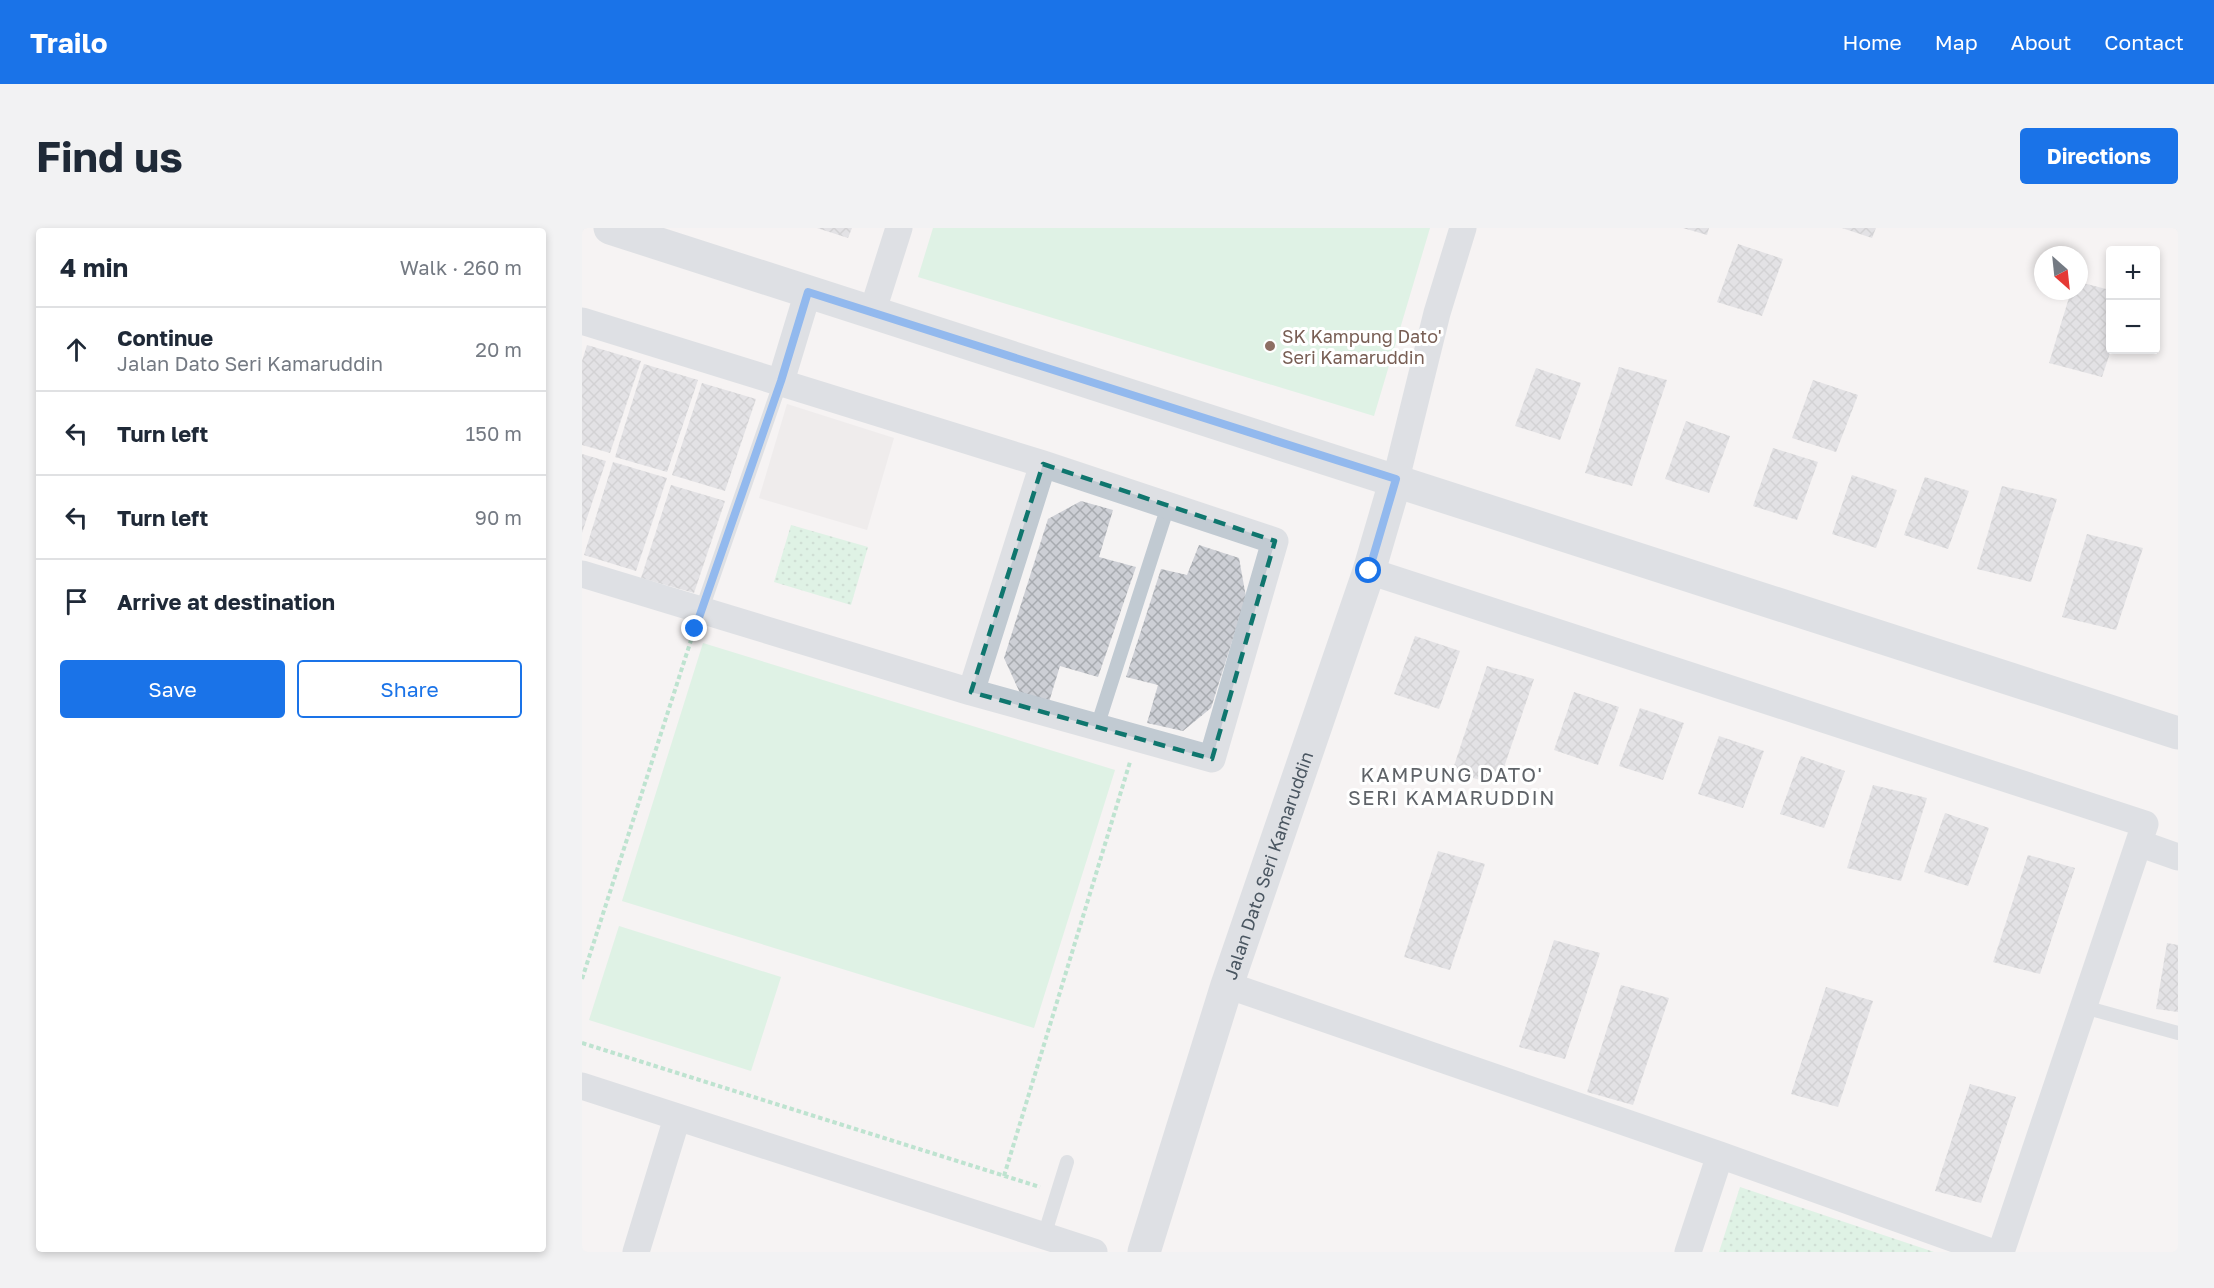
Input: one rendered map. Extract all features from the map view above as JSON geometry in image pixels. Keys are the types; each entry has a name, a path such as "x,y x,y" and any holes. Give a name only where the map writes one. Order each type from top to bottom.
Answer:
{"street":[{"path":"610,228 1396,479 2178,733"},
{"path":"872,313 899,228"},
{"path":"1396,479 1437,313 1463,228"},
{"path":"781,381 808,292"},
{"path":"582,321 1043,464 1275,541 1212,759 971,692 701,612 582,574"},
{"path":"971,692 1043,464"},
{"name":"Jalan Dato Seri Kamaruddin","path":"1144,1252 1227,985 1369,571 1396,479"},
{"path":"1369,571 2145,824 2141,844 2001,1252"},
{"path":"2141,844 2178,857"},
{"path":"1227,985 1720,1155 1991,1252"},
{"path":"582,1086 1094,1252"},
{"path":"636,1252 676,1118"},
{"path":"1688,1252 1720,1155"}],"lane":[{"path":"701,612 781,381"},
{"path":"1097,727 1168,506"},
{"path":"2084,1007 2178,1033"},
{"path":"1044,1236 1067,1162"}],"path":[{"path":"582,979 701,612"},
{"path":"1004,1176 1138,738"},
{"path":"582,1043 1058,1192"}],"highlighted area":[{"path":"1043,464 1275,541 1212,759 971,692"}],"shaded area":[{"path":"787,404 894,438 867,530 759,498"}],"green space":[{"name":"SK Kampung Dato' Seri Kamaruddin","path":"933,228 1430,228 1374,416 918,277"},
{"path":"791,525 868,547 851,605 774,582"},
{"path":"703,643 1115,770 1034,1028 622,901"},
{"path":"619,926 781,977 751,1071 589,1020"},
{"path":"1740,1187 1934,1252 1719,1252"}],"building":[{"path":"817,228 852,228 848,238"},
{"path":"1683,228 1709,228 1707,235"},
{"path":"1842,228 1876,228 1872,238"},
{"path":"1738,244 1783,259 1762,316 1717,302"},
{"path":"2088,284 2106,289 2106,354 2110,354 2102,377 2049,363 2068,300 2088,300"},
{"path":"587,345 641,361 610,453 582,445 582,361"},
{"path":"644,364 698,380 667,472 615,457"},
{"path":"1619,367 1667,380 1632,486 1585,473"},
{"path":"1536,368 1581,383 1560,440 1515,426"},
{"path":"1813,380 1858,395 1836,452 1792,438"},
{"path":"702,383 756,399 725,491 672,475"},
{"path":"1686,421 1730,436 1709,493 1665,479"},
{"path":"1773,448 1818,462 1797,520 1753,506"},
{"path":"582,454 606,461 582,533"},
{"path":"613,462 667,478 636,571 584,555"},
{"path":"1852,475 1897,490 1876,548 1832,534"},
{"path":"1925,477 1969,491 1948,549 1904,535"},
{"path":"671,485 725,501 694,593 641,578"},
{"path":"2002,486 2057,499 2031,582 1977,569"},
{"path":"1081,501 1113,510 1099,557 1136,567 1098,677 1060,666 1049,702 1020,693 1004,658 1048,519"},
{"path":"2087,534 2143,548 2116,630 2062,617"},
{"path":"1199,545 1239,558 1246,597 1211,708 1183,731 1147,723 1158,685 1126,677 1161,569 1187,575"},
{"path":"1415,636 1460,651 1439,709 1394,694"},
{"path":"1487,666 1534,679 1498,785 1452,772"},
{"path":"1574,692 1619,707 1598,765 1554,750"},
{"path":"1640,708 1684,723 1663,780 1619,766"},
{"path":"1719,736 1764,751 1743,808 1698,794"},
{"path":"1801,756 1845,771 1824,828 1780,814"},
{"path":"1873,785 1927,798 1901,881 1847,868"},
{"path":"1945,813 1989,828 1968,886 1924,872"},
{"path":"1438,851 1485,864 1450,970 1404,957"},
{"path":"2028,855 2075,868 2040,974 1993,962"},
{"path":"1554,940 1600,953 1565,1059 1519,1047"},
{"path":"2167,943 2178,945 2178,1012 2156,1009"},
{"path":"1621,985 1669,998 1633,1105 1587,1092"},
{"path":"1826,987 1873,1001 1838,1107 1791,1094"},
{"path":"1970,1084 2016,1097 1981,1203 1935,1191"}],"place":[{"name":"SK Kampung Dato' Seri Kamaruddin","path":"1270,346"}],"district":[{"name":"KAMPUNG DATO' SERI KAMARUDDIN","path":"1452,786"}],"route":[{"path":"695,629 781,381 808,292 1396,479 1369,571"}]}
